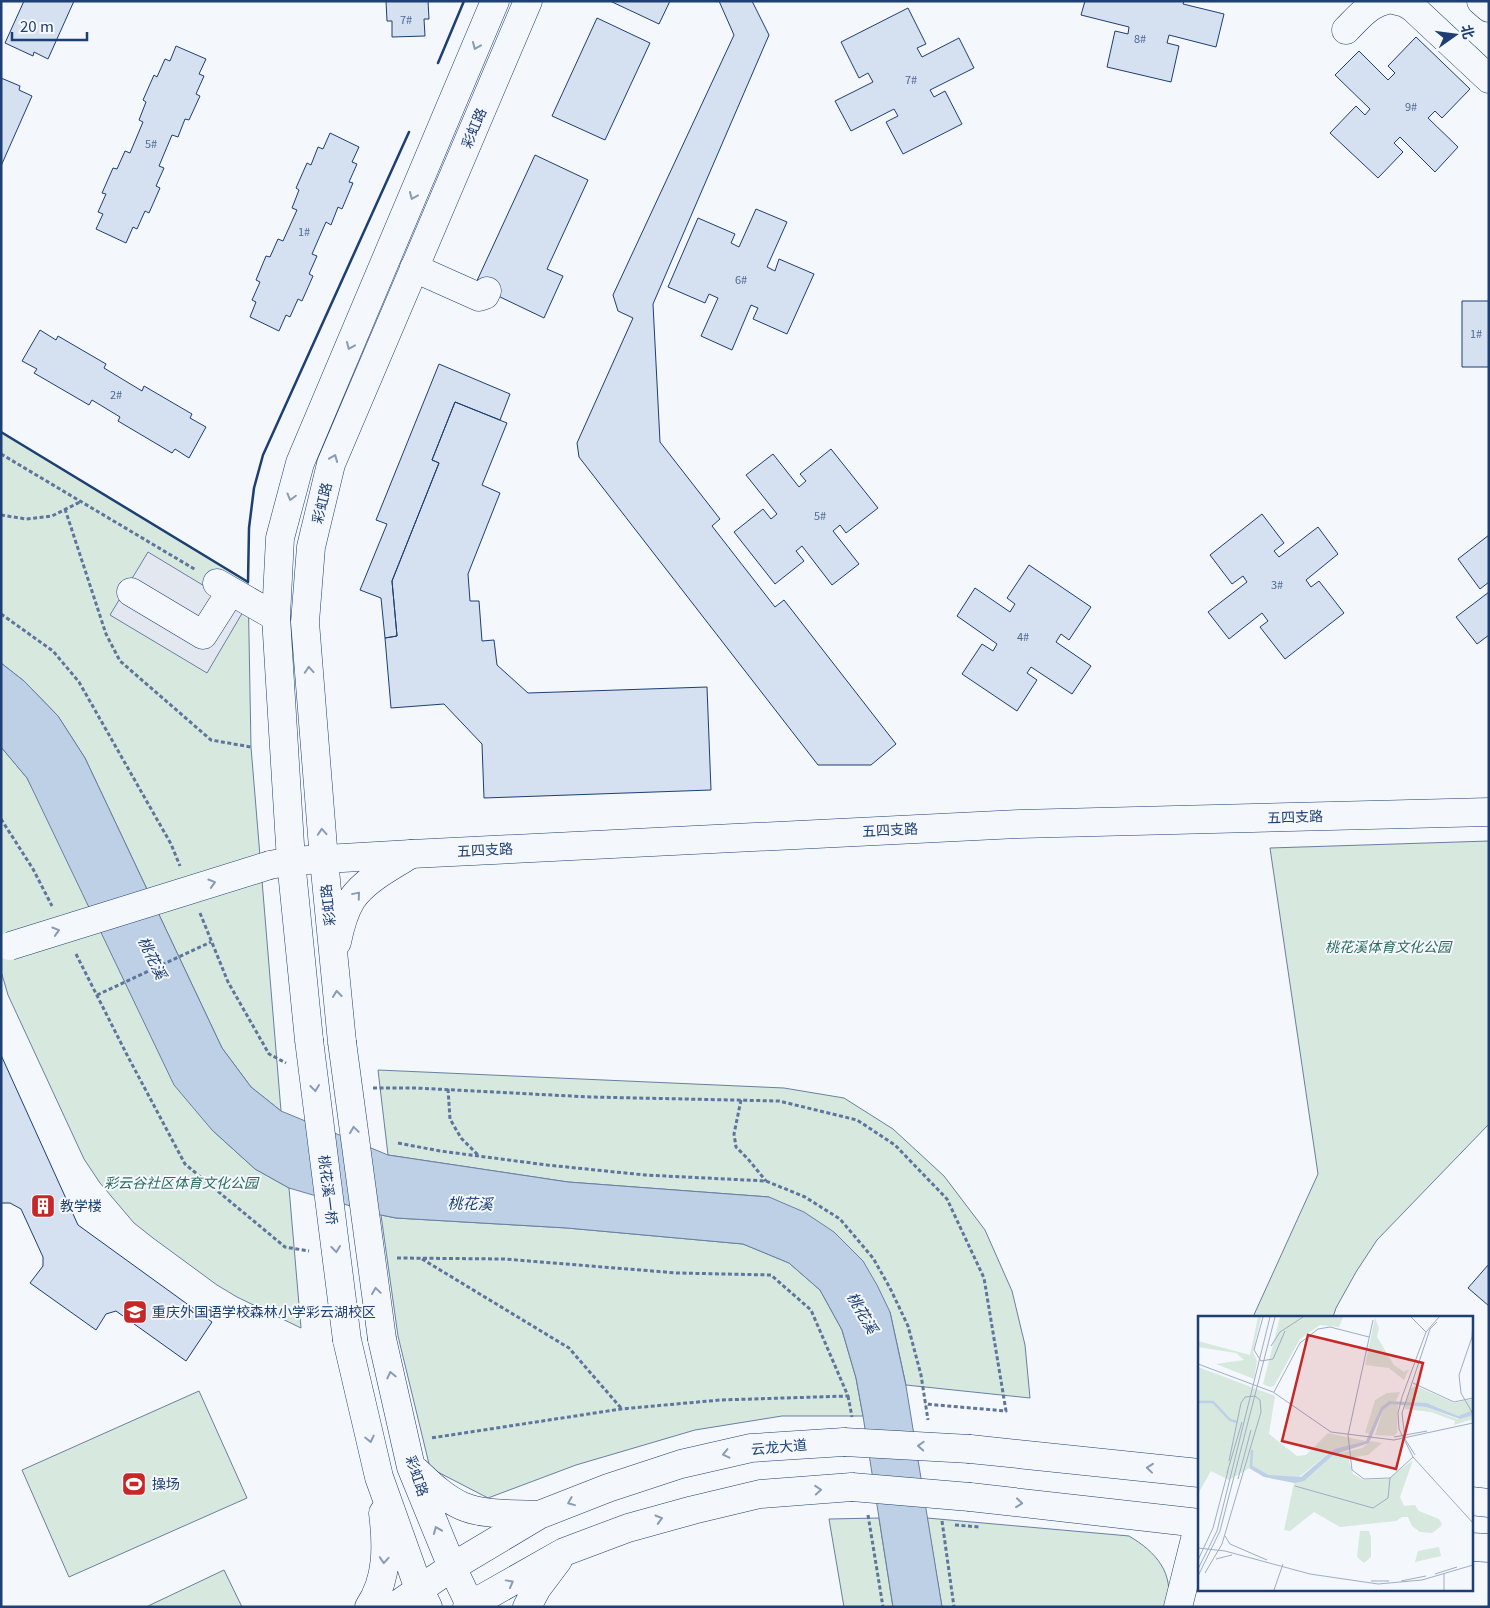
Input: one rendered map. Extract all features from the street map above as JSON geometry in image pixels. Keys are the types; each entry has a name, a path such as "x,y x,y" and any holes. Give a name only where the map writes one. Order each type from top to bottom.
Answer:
{"main road":[{"path":"280,863 276,617 280,538 300,463 495,1"},
{"name":"彩虹路","path":"470,1606 452,1567 412,1466 382,1339 342,1042 324,860 305,622 311,547 332,464 528,1"},
{"path":"1346,30 1368,8 1384,1"},
{"path":"1397,1 1413,8 1489,79"},
{"path":"1481,1 1489,8"},
{"path":"414,268 479,297 485,295 487,291"},
{"path":"131,592 203,635 224,587 276,617"},
{"name":"五四支路","path":"6,948 280,863 411,854 1019,824 1489,812"},
{"path":"333,956 342,920 352,899 368,882 411,854"},
{"name":"桃花溪一桥","path":"280,863 309,1040 347,1340 379,1476"},
{"name":"云龙大道","path":"394,1607 424,1598 452,1567 539,1515 608,1488 689,1462 751,1448 844,1442 970,1449 1198,1473"},
{"path":"412,1466 437,1491 462,1507 489,1512 539,1515"},
{"path":"379,1476 424,1598"},
{"path":"369,1607 374,1600 384,1571 386,1540 379,1476"},
{"path":"470,1606 564,1552 628,1528 760,1494 852,1488 970,1497 1198,1523"},
{"path":"1472,1501 1489,1503"},
{"path":"1178,1607 1198,1527"},
{"path":"1472,1547 1489,1548"},
{"path":"527,1607 537,1588 564,1552"}],"path":[{"path":"1,454 224,587"},
{"path":"1,515 26,519 52,516 80,502"},
{"path":"65,509 106,634 120,662 211,740 251,747"},
{"path":"1,819 33,869 55,912"},
{"path":"97,995 212,942"},
{"path":"72,946 185,1164 285,1247 313,1252"},
{"path":"416,1088 590,1097 779,1101 857,1120 895,1145 947,1199 984,1278 1006,1411 926,1404"},
{"path":"448,1089 450,1118 460,1138 479,1156"},
{"path":"741,1100 734,1134 736,1147 766,1181"},
{"path":"398,1143 547,1165 645,1175 766,1181 805,1196 840,1219 873,1258 890,1288 908,1326 921,1375 928,1423"},
{"path":"390,1258 504,1259 677,1273 771,1276 811,1310 848,1396 720,1400 621,1409 423,1439"},
{"path":"420,1258 570,1348 621,1409"},
{"path":"941,1514 954,1607"}],"green space":[{"path":"1,432 248,582 251,747 281,1111 251,1087 222,1048 85,758 58,716 24,681 1,663"},
{"name":"彩云谷社区体育文化公园","path":"1,747 27,778 212,1130 255,1169 289,1188 301,1328 237,1297 217,1285 153,1238 134,1223 100,1183 84,1159 8,995 1,971"},
{"name":"桃花溪体育文化公园","path":"1489,841 1489,1124 1377,1240 1356,1272 1333,1316 1253,1316 1318,1174 1270,848"},
{"path":"378,1070 784,1088 844,1098 893,1129 944,1176 985,1230 1012,1291 1025,1345 1030,1398 906,1385 890,1312 769,1197 568,1182 388,1155"},
{"path":"381,1215 396,1218 567,1228 743,1244 789,1263 820,1290 842,1330 856,1378 863,1416 782,1416 695,1430 576,1465 488,1498 430,1468 398,1336"},
{"name":"操场","path":"199,1391 247,1498 69,1577 22,1470"},
{"path":"879,1518 893,1607 844,1607 829,1519"},
{"path":"927,1518 1129,1536 1139,1542 1155,1557 1166,1574 1169,1595 1167,1607 942,1607"},
{"path":"224,1570 242,1607 146,1607"}],"shaded area":[{"path":"148,552 244,610 207,673 110,615"}],"water":[{"name":"桃花溪","path":"1,663 24,681 58,716 85,758 222,1048 251,1087 281,1111 388,1155 568,1182 769,1197 804,1212 834,1232 863,1261 890,1312 906,1386 942,1607 893,1607 863,1416 856,1378 842,1330 820,1290 789,1263 743,1244 567,1228 396,1218 381,1215 289,1188 255,1169 212,1130 174,1085 27,778 1,747"}],"building":[{"path":"24,1 74,1 48,59 34,52 33,56 5,43"},
{"path":"386,1 428,1 429,19 424,19 425,36 392,37 392,21 387,21"},
{"path":"610,1 670,1 659,24"},
{"path":"719,1 752,1 769,35 653,304 660,442 720,519 712,526 775,607 784,600 896,744 871,765 818,765 579,457 577,443 633,318 618,311 613,295 734,35"},
{"path":"1085,1 1184,1 1183,4 1224,14 1216,47 1169,35 1167,43 1179,46 1171,82 1107,67 1115,31 1128,34 1129,27 1081,15"},
{"path":"908,8 926,44 917,48 922,57 959,38 974,68 930,90 934,97 945,91 962,124 903,154 886,122 898,116 894,109 851,131 835,101 873,82 868,73 859,78 841,42"},
{"path":"597,18 650,43 605,140 552,116"},
{"path":"1416,37 1470,89 1442,118 1435,111 1428,118 1458,147 1435,172 1400,137 1394,143 1403,152 1378,178 1330,133 1356,106 1365,115 1370,109 1335,75 1359,51 1388,80 1395,73 1388,66"},
{"path":"176,46 206,59 199,74 204,76 196,94 200,96 189,120 185,119 178,137 172,135 159,166 164,168 156,186 160,188 149,213 145,211 137,229 133,227 126,243 96,229 103,214 98,212 106,194 102,193 113,168 117,169 125,151 130,153 143,122 139,120 146,102 143,100 154,75 157,77 165,59 170,61"},
{"path":"1,78 20,86 19,90 32,96 1,166"},
{"path":"330,133 359,147 352,162 357,164 349,182 353,183 342,209 338,207 331,225 326,222 312,254 317,256 309,274 313,276 302,301 298,299 290,317 286,315 279,331 250,317 256,302 252,300 260,282 256,280 266,256 270,257 278,239 283,241 297,210 292,208 299,190 296,188 307,163 311,165 318,147 323,149"},
{"path":"535,155 588,180 547,269 563,276 544,318 475,285"},
{"path":"756,209 787,222 767,267 775,271 779,259 814,274 787,334 753,319 758,308 751,305 732,350 701,336 718,298 709,294 705,303 668,287 698,218 735,234 731,243 739,247"},
{"path":"1462,301 1489,301 1489,367 1462,367"},
{"path":"40,330 56,340 58,336 106,364 104,368 142,391 144,386 192,414 190,418 206,427 189,458 175,449 172,453 118,421 120,417 92,400 89,405 34,373 37,369 22,361"},
{"path":"439,364 510,394 500,420 455,402 432,460 439,463 392,581 397,636 385,638 381,598 360,590 387,524 376,520"},
{"path":"455,402 507,423 482,485 500,493 468,574 470,601 479,601 482,641 494,640 497,665 528,693 707,687 711,790 484,798 482,744 444,704 391,708 385,638 397,636 392,581 439,463 432,460"},
{"path":"831,449 878,508 846,533 840,525 833,531 859,564 832,585 802,546 796,551 804,561 775,584 734,532 763,509 771,519 777,514 746,475 773,454 799,487 806,481 800,474"},
{"path":"1262,514 1284,543 1274,551 1279,557 1318,527 1338,554 1306,580 1311,587 1319,581 1344,613 1285,659 1260,627 1268,621 1262,613 1229,639 1208,612 1247,582 1243,576 1232,584 1210,555"},
{"path":"1489,535 1489,582 1480,589 1458,559"},
{"path":"1029,565 1091,607 1069,640 1061,634 1056,642 1091,666 1072,694 1031,667 1027,673 1037,680 1017,711 962,674 982,644 993,651 997,644 957,616 975,588 1010,612 1015,604 1007,598"},
{"path":"1489,592 1489,635 1477,644 1456,617"},
{"name":"教学楼","path":"1,1055 78,1225 212,1322 186,1361 116,1311 106,1314 96,1330 30,1283 43,1266 43,1257 21,1209 10,1203 1,1203"},
{"path":"1489,1264 1489,1306 1468,1288"}],"wall":[{"path":"438,63 464,1"},
{"path":"1,432 248,582 249,528 254,488 263,455 409,132"}],"place":[{"name":"教学楼","path":"43,1206"},
{"name":"重庆外国语学校森林小学彩云湖校区","path":"135,1312"},
{"name":"操场","path":"134,1484"}]}
